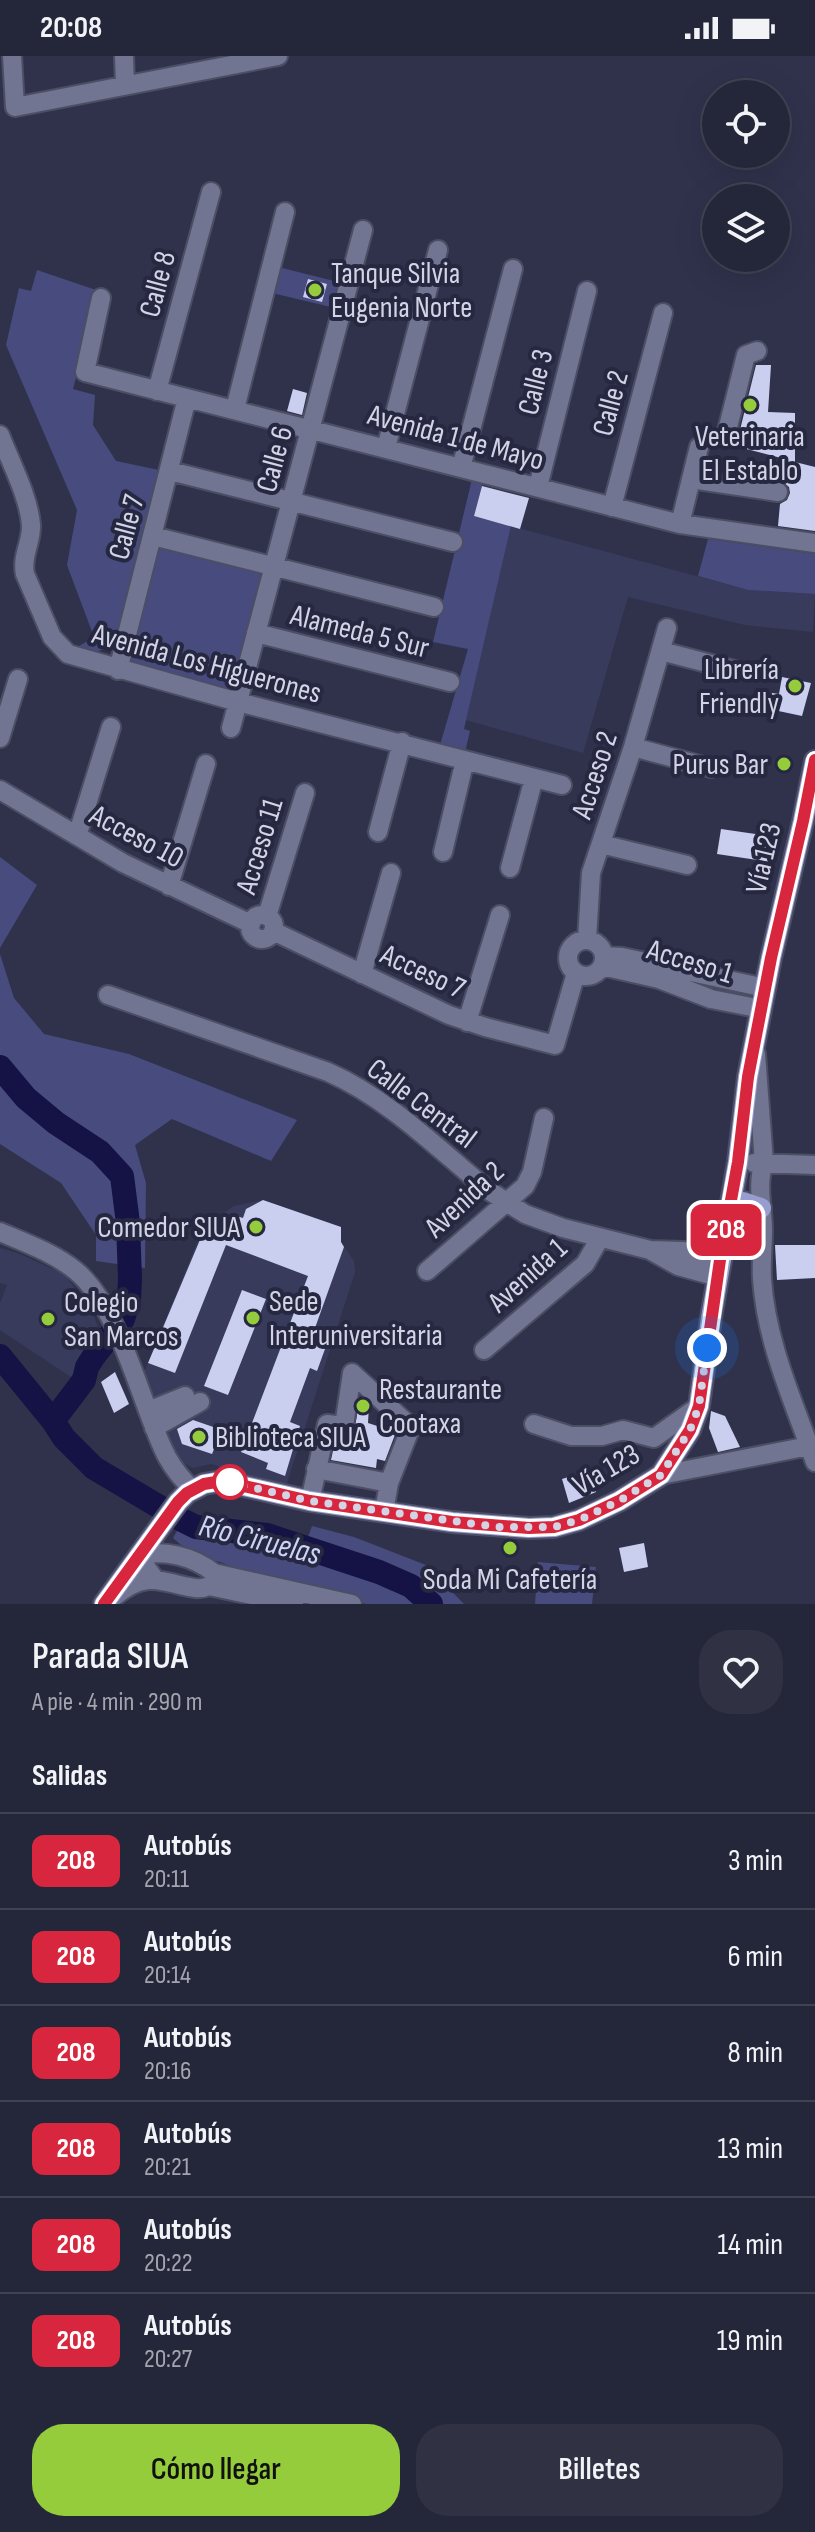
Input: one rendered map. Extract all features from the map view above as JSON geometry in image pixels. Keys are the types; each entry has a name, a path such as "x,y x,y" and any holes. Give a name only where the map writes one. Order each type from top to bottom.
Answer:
{"main road":[{"name":"Vía 123","path":"175,1508 204,1484 222,1481 310,1501 384,1512 497,1527 554,1527 579,1520 619,1501 661,1475 690,1430 699,1406 738,1162 748,1077 815,761"},
{"path":"730,1207 743,1202 761,1208"},
{"path":"104,1604 175,1508"}],"street":[{"path":"12,56 15,107 278,56"},
{"path":"124,56 125,85"},
{"name":"Calle 8","path":"157,391 211,192"},
{"path":"235,409 285,212"},
{"name":"Calle 6","path":"231,728 363,230"},
{"path":"386,448 438,250"},
{"path":"461,468 513,269"},
{"name":"Calle 3","path":"538,487 587,291"},
{"name":"Avenida 1 de Mayo","path":"101,298 85,372 680,524 815,543"},
{"name":"Calle 2","path":"612,507 663,313"},
{"path":"726,435 746,355 757,351"},
{"name":"Calle 7","path":"118,670 187,398"},
{"name":"Avenida Los Higuerones","path":"0,435 30,518 30,538 23,566 25,574 52,637 68,654 238,702 562,785"},
{"path":"680,524 699,447"},
{"path":"170,471 453,542"},
{"path":"691,479 778,492"},
{"path":"153,536 434,607"},
{"name":"Acceso 2","path":"587,940 591,873 633,747 667,628"},
{"name":"Alameda 5 Sur","path":"256,633 450,682"},
{"path":"661,651 734,670"},
{"path":"0,738 18,679"},
{"path":"77,836 111,727"},
{"path":"378,832 402,742"},
{"path":"633,747 711,768"},
{"path":"443,852 465,760"},
{"path":"169,886 206,764"},
{"path":"510,868 534,778"},
{"name":"Acceso 10","path":"0,790 123,863 169,886 263,924"},
{"name":"Acceso 11","path":"263,924 305,793"},
{"path":"601,844 687,865"},
{"path":"362,974 391,873"},
{"path":"467,1022 500,915"},
{"name":"Acceso 7","path":"263,924 467,1022 555,1045 576,973"},
{"path":"587,940 600,947 603,961 593,974 582,975 569,964 569,953 576,943 587,940"},
{"name":"Acceso 1","path":"603,961 765,988"},
{"name":"Acceso 1","path":"660,972 691,993 762,1009"},
{"path":"729,1004 732,981"},
{"name":"Calle Central","path":"108,995 354,1083 378,1098 506,1204 544,1222 650,1250 683,1251 719,1269"},
{"path":"661,1475 812,1454 767,1317 762,1278 759,1175 764,1163 755,1045"},
{"name":"Avenida 2","path":"427,1271 525,1186 532,1172 544,1118"},
{"path":"738,1162 815,1165"},
{"path":"0,1232 49,1253 78,1273 99,1298 122,1345 171,1467 175,1508 173,1549 180,1557"},
{"name":"Avenida 1","path":"484,1350 585,1264 600,1238"},
{"path":"310,1501 327,1424 344,1426 352,1373 411,1427 389,1483 384,1512"},
{"path":"151,1420 192,1399"},
{"path":"795,1407 815,1403"},
{"path":"534,1424 571,1436 602,1436 623,1430 654,1438 699,1406"},
{"path":"316,1469 389,1483"},
{"path":"154,1578 138,1556 160,1552 180,1557 207,1567 234,1585 294,1604"},
{"path":"104,1604 135,1582 154,1578 200,1590 209,1586 234,1585 352,1604"}],"shaded area":[{"path":"278,267 342,283 335,308 272,293"},
{"path":"37,270 99,291 73,389 95,395 93,425 116,461 159,470 116,640 97,651 74,649 94,637 67,565 77,510 6,345 19,288 31,291"},
{"path":"472,479 483,482 474,516 511,526 464,729 470,731 465,752 440,745 468,649 433,642"},
{"path":"511,526 748,590 815,594 813,632 745,625 628,597 583,753 466,720"},
{"path":"708,539 815,554 815,594 748,590 698,576"},
{"path":"160,544 262,572 232,690 130,664"},
{"path":"0,857 37,885 0,948"},
{"path":"0,954 14,998 44,1034 129,1054 297,1120 271,1161 172,1119 135,1145 146,1183 145,1268 96,1261 96,1235 61,1183 0,1144"},
{"name":"Sede Interuniversitaria","path":"263,1200 341,1227 341,1242 354,1261 355,1272 286,1486 211,1464 193,1468 179,1461 174,1456 143,1375 201,1233 234,1206"},
{"name":"Colegio San Marcos","path":"0,1248 64,1274 91,1309 99,1329 71,1377 0,1330 0,1303 7,1285 0,1283"},
{"path":"182,1522 197,1530 268,1539 303,1551 312,1526 354,1537 426,1565 464,1604 366,1604 250,1573 194,1556 173,1538"},
{"path":"538,1562 596,1567 592,1604 535,1604"}],"building":[{"name":"Tanque Silvia Eugenia Norte","path":"308,279 327,284 322,302 303,297"},
{"path":"756,365 771,365 768,412 795,413 795,462 815,467 815,531 778,526 780,504 787,500 790,493 789,487 782,481 785,459 731,445 738,438"},
{"path":"293,389 307,393 302,415 287,411"},
{"path":"482,486 529,498 520,529 474,516"},
{"path":"782,677 811,683 802,716 769,709 772,693 779,694"},
{"path":"721,829 775,837 771,862 717,854"},
{"path":"263,1200 341,1227 344,1247 310,1342 325,1349 317,1371 310,1368 290,1422 300,1426 285,1476 266,1469 268,1463 241,1452 308,1276 226,1245 175,1373 148,1363 202,1235 218,1225 222,1218 231,1220 233,1215 243,1218 246,1209"},
{"path":"775,1245 815,1245 815,1278 777,1280"},
{"path":"242,1290 266,1299 228,1395 204,1386"},
{"path":"115,1372 129,1404 114,1413 101,1382"},
{"path":"360,1397 369,1405 368,1423 396,1432 385,1461 377,1459 376,1468 331,1460 334,1446 345,1448 346,1438 354,1433"},
{"path":"711,1411 725,1416 740,1447 718,1452 709,1428"},
{"name":"Biblioteca SIUA","path":"193,1420 222,1430 212,1454 182,1444 177,1429"},
{"path":"588,1471 596,1492 569,1503 562,1479"},
{"path":"644,1543 648,1567 624,1572 619,1548"}],"waterway":[{"path":"0,1067 26,1098 56,1123 100,1152 122,1176 128,1223 129,1300 123,1319 94,1356 84,1380 53,1421"},
{"name":"Río Ciruelas","path":"0,1356 64,1438 94,1468 180,1519 196,1527 267,1535 379,1572 411,1586 431,1604"}],"bus line":[{"name":"208","path":"104,1604 178,1502 187,1493 215,1481 310,1501 452,1522 529,1528 554,1527 579,1520 619,1501 661,1475 678,1452 699,1406 738,1162 748,1077 815,760"}],"place":[{"name":"Tanque Silvia Eugenia Norte","path":"315,290"},
{"name":"Veterinaria El Establo","path":"750,405"},
{"name":"Librería Friendly","path":"795,686"},
{"name":"Purus Bar","path":"784,764"},
{"name":"Comedor SIUA","path":"256,1227"},
{"name":"Sede Interuniversitaria","path":"253,1318"},
{"name":"Colegio San Marcos","path":"48,1319"},
{"name":"Restaurante Cootaxa","path":"363,1406"},
{"name":"Biblioteca SIUA","path":"199,1437"},
{"name":"Soda Mi Cafetería","path":"510,1548"}],"route":[{"path":"230,1482 310,1501 497,1527 554,1527 579,1520 619,1501 661,1475 678,1452 699,1406 707,1348"}]}
